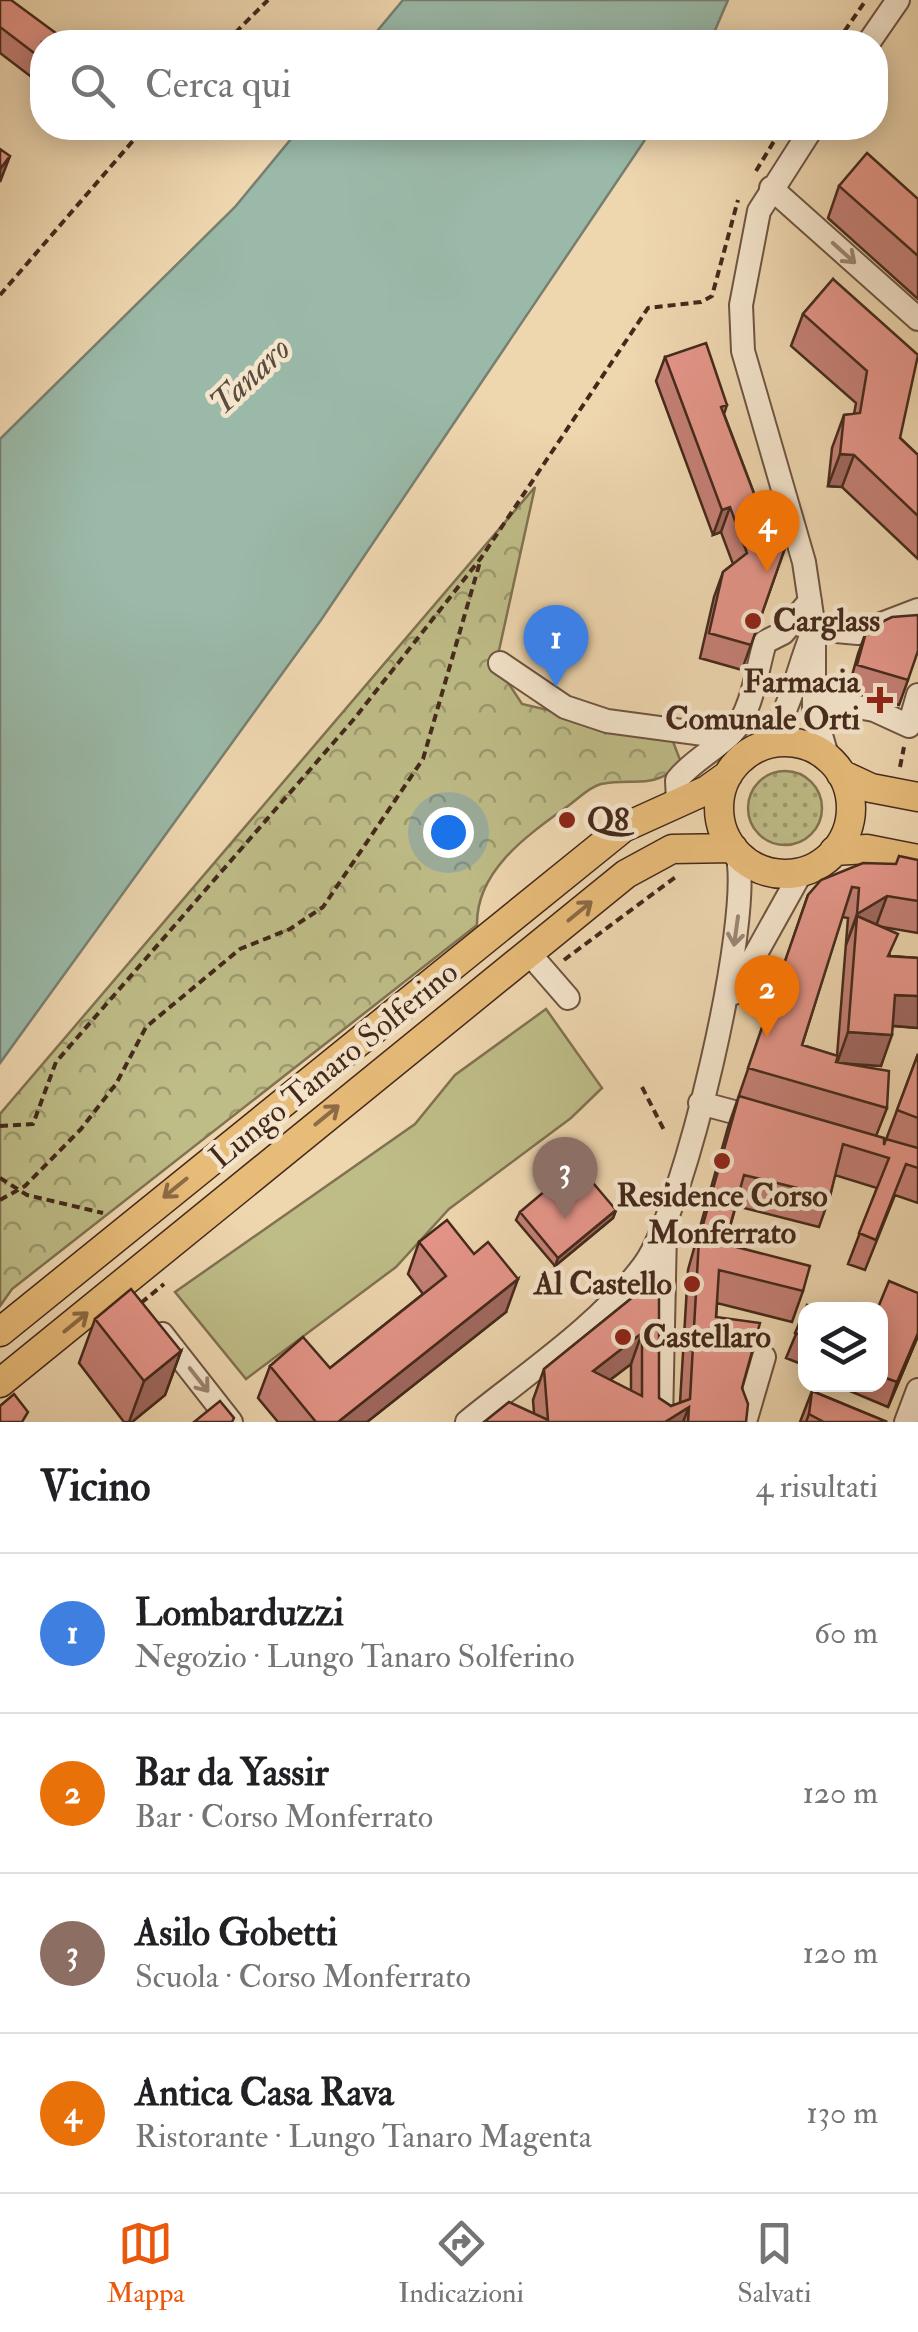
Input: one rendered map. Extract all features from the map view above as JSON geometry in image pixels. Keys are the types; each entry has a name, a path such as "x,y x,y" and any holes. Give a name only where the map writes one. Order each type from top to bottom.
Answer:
{"main road":[{"path":"835,767 850,798 850,817 834,851 802,872 764,870 735,850 719,812 728,775 745,756 762,746 794,743 835,767 904,789"},
{"name":"Lungo Tanaro Solferino","path":"0,1332 592,852 634,820 728,775"},
{"name":"Lungo Tanaro Solferino","path":"0,1383 138,1303 528,952 626,874 660,854 684,848 735,850"},
{"path":"834,851 867,850 918,859"}],"street":[{"path":"877,30 898,0"},
{"path":"804,140 759,211 741,305 743,352 804,562 814,629 817,730 835,767"},
{"path":"771,188 918,319"},
{"path":"678,802 676,780 694,758 726,737 745,708 765,642 784,632 810,601"},
{"path":"814,629 858,633 918,610"},
{"path":"762,746 783,716 796,669 814,629"},
{"path":"500,663 565,707 607,721 726,737"},
{"path":"814,699 874,710 909,726 918,695"},
{"path":"468,1422 498,1410 611,1302 645,1264 665,1222 726,1009 742,876 735,850"},
{"path":"726,1009 802,872"},
{"path":"528,952 568,998"},
{"path":"700,1103 788,1126"},
{"path":"662,1422 668,1278 665,1222"},
{"path":"138,1303 231,1422"},
{"path":"745,1422 764,1357"},
{"path":"906,1422 918,1390"}],"path":[{"path":"238,30 268,0"},
{"path":"845,30 866,0"},
{"path":"0,295 134,140"},
{"path":"0,1126 33,1124 56,1062 354,719 481,558 648,308 701,302"},
{"path":"0,1200 17,1190 81,1129 116,1084 146,1026 240,949 290,929 323,908 424,759 481,558"},
{"path":"904,789 909,726"},
{"path":"548,972 684,871"},
{"path":"642,1087 664,1130"},
{"path":"0,1178 17,1190 103,1212"},
{"path":"138,1303 167,1282"}],"green space":[{"path":"535,487 496,664 522,704 672,739 682,765 651,781 597,786 537,829 507,856 485,887 477,925 12,1289 0,1306 0,1114"},
{"path":"785,771 811,782 822,808 811,834 785,845 759,834 748,808 759,782"},
{"path":"546,1009 602,1088 571,1118 449,1209 396,1267 246,1379 175,1292 415,1124 455,1075"}],"water":[{"path":"403,0 728,0 715,30 378,30"},
{"name":"Tanaro","path":"290,140 645,140 321,620 0,1063 0,439 235,207"}],"building":[{"path":"0,0 11,0 52,30 30,30 30,50 0,27"},
{"path":"0,149 10,156 0,169"},
{"path":"867,153 918,199 918,256 839,186"},
{"path":"833,279 918,355 900,438 918,455 918,516 854,455 840,454 844,415 860,413 867,371 803,314"},
{"path":"706,343 727,405 721,407 766,525 777,523 786,545 751,645 709,633 723,572 747,553 730,507 722,510 665,357"},
{"path":"918,615 918,651 908,680 857,665 867,629 892,617"},
{"path":"899,856 918,860 918,901 887,896 857,914 859,888 852,887 802,1045 838,1056 836,1062 889,1071 887,1108 748,1068 808,895 821,880 863,863 896,864"},
{"path":"857,916 898,934 888,956 918,958 918,996 895,995 892,1035 848,1032"},
{"path":"918,1054 918,1118 897,1110"},
{"path":"739,1096 884,1138 884,1145 886,1139 918,1148 918,1168 906,1164 876,1240 859,1233 889,1158 843,1144 830,1196 744,1175 725,1244 810,1266 803,1291 719,1270 716,1317 760,1323 742,1388 748,1404 746,1422 688,1422 689,1407 665,1422 484,1422 509,1402 548,1420 544,1369 649,1284 659,1289 659,1398 671,1406 690,1399 699,1239","holes":["642,1333 642,1396 593,1371"]},
{"path":"577,1164 616,1210 558,1258 520,1212"},
{"path":"447,1220 474,1254 488,1242 518,1279 338,1422 316,1422 270,1366 303,1337 330,1368 446,1276 419,1242"},
{"path":"889,1281 918,1293 918,1333 897,1382 888,1379 888,1302 880,1302"},
{"path":"131,1289 181,1351 144,1381 95,1319"},
{"path":"814,1392 887,1422 824,1422 809,1414"},
{"path":"14,1394 28,1412 22,1422 0,1422 0,1406"},
{"path":"220,1401 234,1418 232,1422 194,1422"}],"place":[{"name":"Antica Casa Rava","path":"767,572"},
{"name":"Carglass","path":"753,621"},
{"name":"Lombarduzzi","path":"556,687"},
{"name":"Farmacia Comunale Orti","path":"880,700"},
{"name":"Q8","path":"567,820"},
{"name":"Bar da Yassir","path":"767,1037"},
{"name":"Residence Corso Monferrato","path":"722,1161"},
{"name":"Asilo Gobetti","path":"565,1219"},
{"name":"Al Castello","path":"692,1284"},
{"name":"Castellaro","path":"623,1337"}]}
